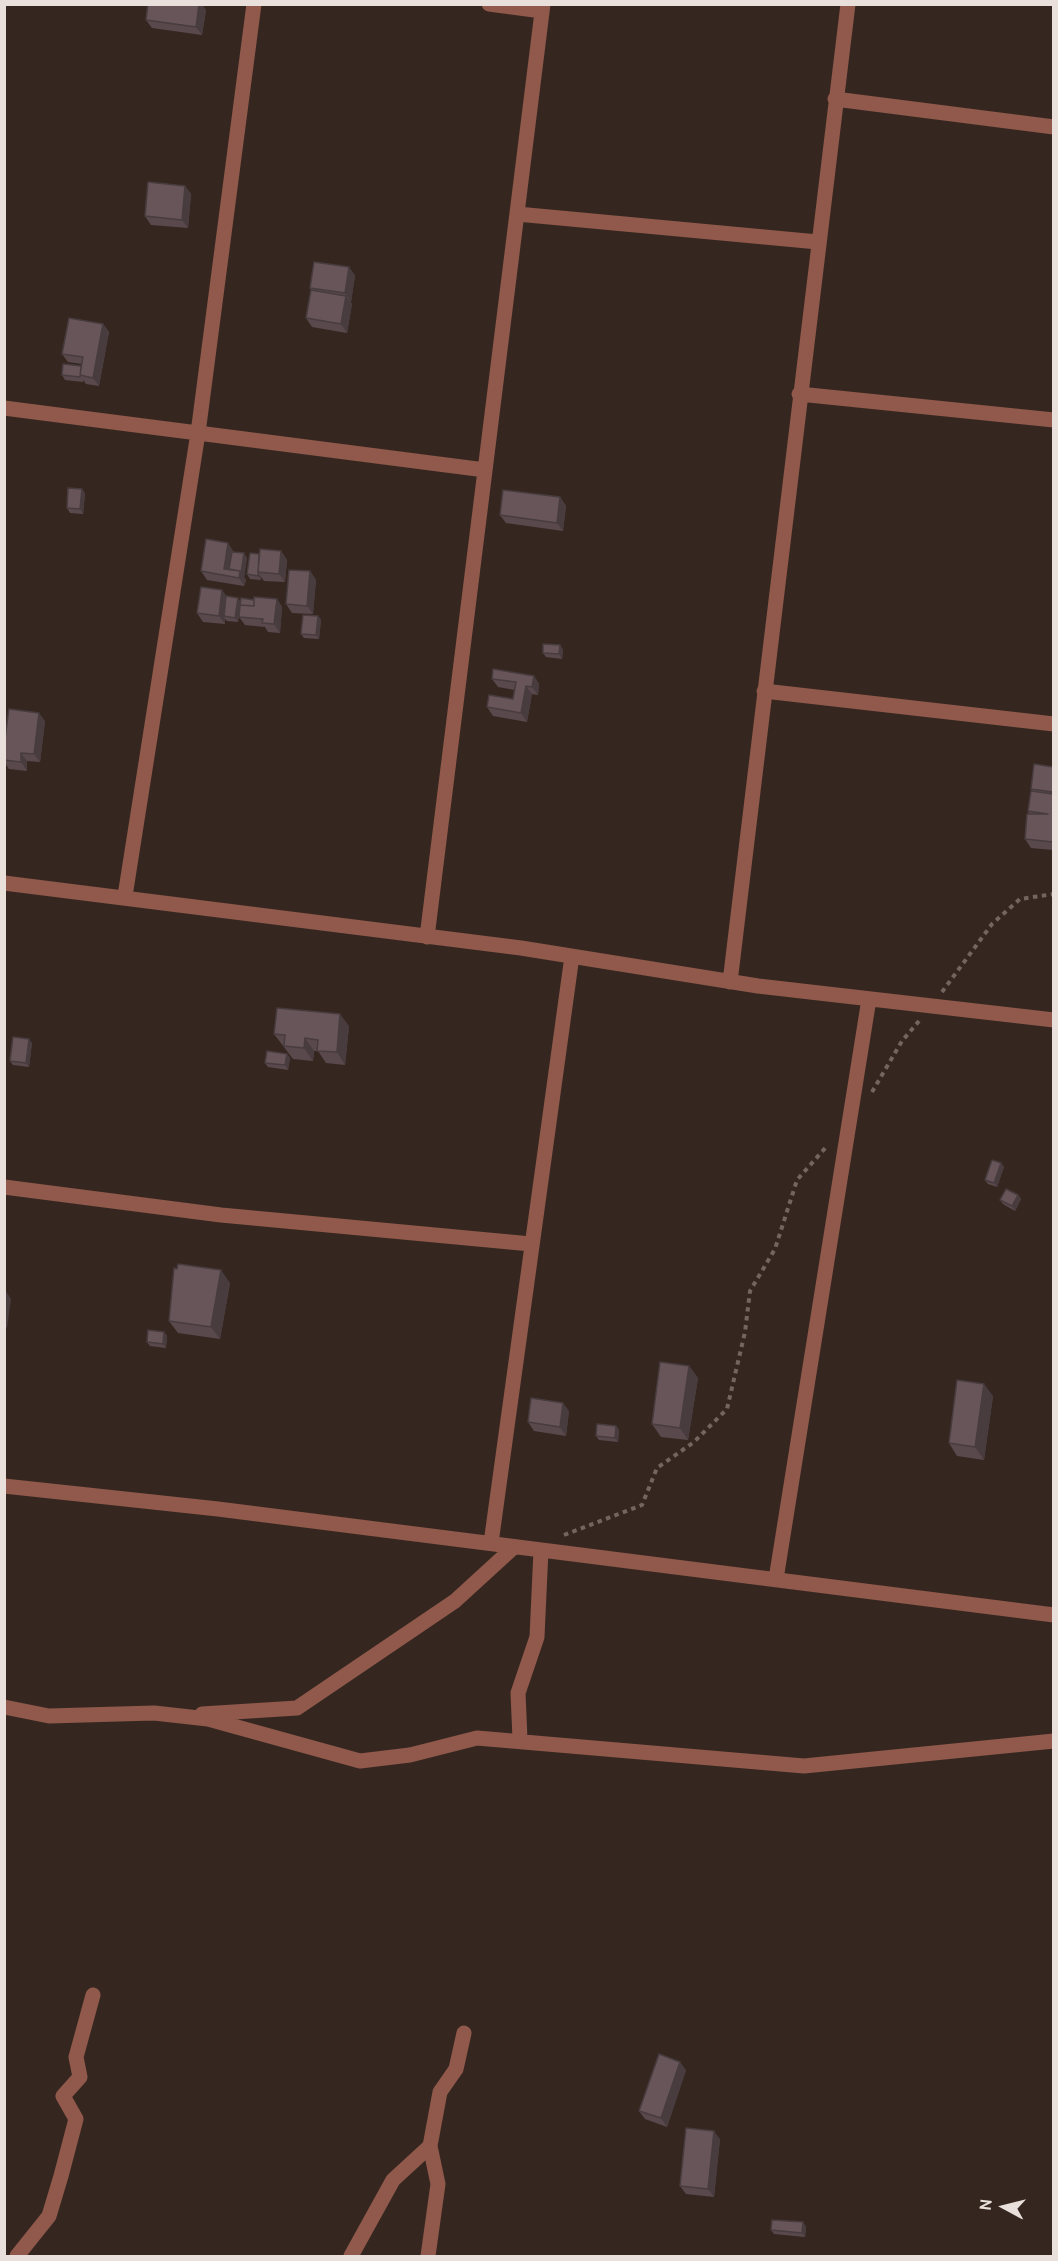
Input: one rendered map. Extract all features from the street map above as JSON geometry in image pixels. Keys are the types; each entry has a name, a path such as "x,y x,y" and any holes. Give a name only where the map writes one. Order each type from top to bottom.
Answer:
{"street":[{"path":"125,897 198,433 254,4"},
{"path":"427,937 543,8 489,4"},
{"path":"730,982 799,394 848,4"},
{"path":"835,99 1053,127"},
{"path":"517,214 818,242"},
{"path":"799,394 1053,420"},
{"path":"4,408 485,470"},
{"path":"764,691 1053,724"},
{"path":"4,883 572,956 730,982 1053,1020"},
{"path":"491,1544 572,956"},
{"path":"776,1580 868,999"},
{"path":"4,1186 220,1215 531,1244"},
{"path":"4,1486 218,1509 1053,1615"},
{"path":"175,1716 297,1708 455,1601 514,1547"},
{"path":"520,1739 518,1693 537,1636 541,1550"},
{"path":"4,1707 49,1716 154,1713 208,1719 360,1761 410,1755 477,1738 520,1739 662,1756 804,1766 1053,1741"},
{"path":"17,2256 49,2216 58,2186 76,2119 63,2096 80,2077 76,2058 93,1995"},
{"path":"428,2256 438,2184 429,2146 440,2092 456,2069 464,2033"},
{"path":"351,2256 393,2180 429,2146"}],"path":[{"path":"871,1093 902,1041 932,1006 992,924 1020,899 1053,894"},
{"path":"563,1536 642,1505 657,1468 694,1442 727,1408 745,1332 750,1291 775,1249 797,1180 832,1142"}],"building":[{"path":"148,4 199,4 196,27 146,20"},
{"path":"148,182 185,186 182,220 145,216"},
{"path":"314,262 349,267 345,293 310,288"},
{"path":"311,290 346,296 341,324 306,318"},
{"path":"69,318 103,324 93,378 80,375 83,357 62,354"},
{"path":"63,364 81,366 80,377 62,375"},
{"path":"68,488 82,489 80,509 67,508"},
{"path":"503,490 560,497 557,523 500,515"},
{"path":"206,539 228,543 224,569 240,571 239,578 201,571"},
{"path":"260,549 281,551 279,574 258,572"},
{"path":"232,552 244,553 241,573 229,569"},
{"path":"250,553 259,554 258,576 247,574"},
{"path":"289,570 310,571 307,606 286,604"},
{"path":"201,587 222,590 219,616 197,613"},
{"path":"226,596 238,598 235,618 224,616"},
{"path":"254,597 277,599 274,624 262,623 263,619 239,617 240,605 254,606"},
{"path":"241,598 254,600 254,606 240,605"},
{"path":"303,615 318,616 316,635 301,634"},
{"path":"543,644 560,645 559,654 543,653"},
{"path":"493,669 534,676 532,687 526,686 521,713 487,707 489,695 513,699 516,682 492,679"},
{"path":"9,709 39,713 34,754 21,753 21,762 4,760"},
{"path":"1034,764 1053,767 1053,792 1031,789"},
{"path":"1031,791 1053,794 1053,842 1025,839 1027,814 1048,814 1028,811"},
{"path":"277,1008 340,1014 337,1052 317,1051 318,1040 305,1038 304,1048 284,1046 285,1035 274,1034"},
{"path":"13,1037 29,1039 26,1063 10,1061"},
{"path":"267,1051 287,1054 285,1065 265,1063"},
{"path":"992,1160 1001,1163 994,1183 985,1180"},
{"path":"1006,1189 1018,1195 1012,1206 1000,1200"},
{"path":"178,1264 221,1270 211,1327 169,1321 174,1268 177,1269"},
{"path":"148,1330 164,1332 163,1344 147,1342"},
{"path":"660,1362 689,1366 680,1428 652,1424"},
{"path":"957,1380 984,1384 975,1447 949,1443"},
{"path":"531,1398 563,1403 560,1427 528,1422"},
{"path":"597,1424 616,1426 615,1438 596,1436"},
{"path":"659,2054 680,2062 661,2118 639,2111"},
{"path":"686,2128 714,2131 708,2189 680,2186"},
{"path":"772,2220 803,2222 802,2233 771,2230"}]}
